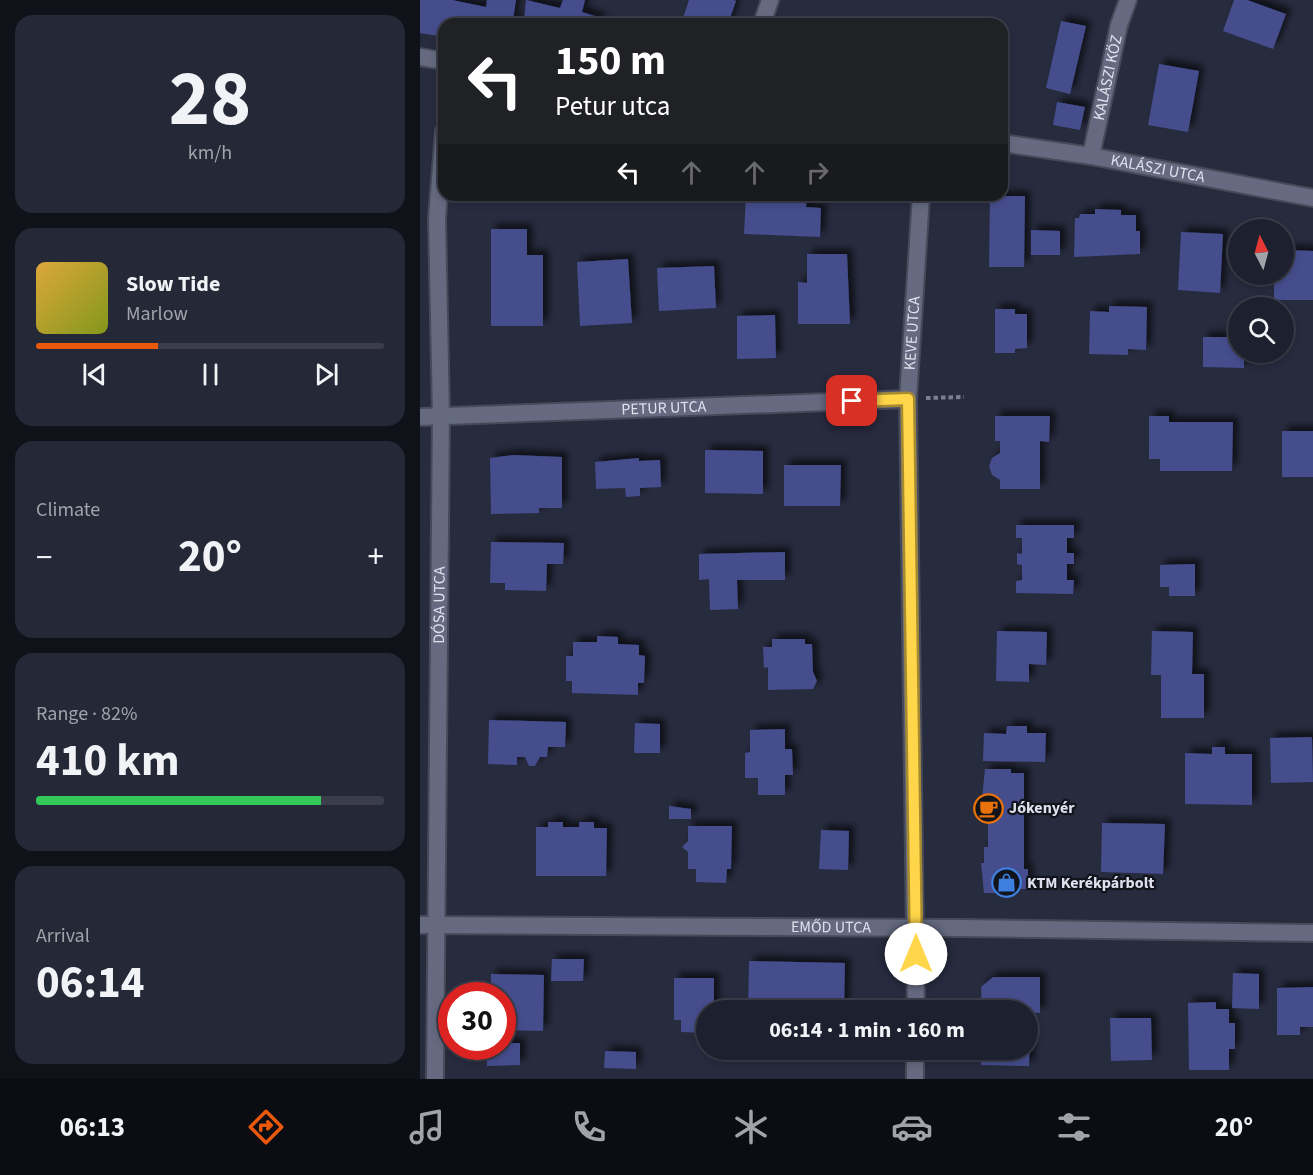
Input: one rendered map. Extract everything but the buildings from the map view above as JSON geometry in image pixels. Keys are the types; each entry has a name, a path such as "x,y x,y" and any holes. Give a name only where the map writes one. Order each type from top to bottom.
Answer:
{"street":[{"path":"764,18 770,0"},
{"name":"KALÁSZI KÖZ","path":"1091,156 1119,26 1128,0"},
{"path":"420,57 438,60"},
{"name":"KALÁSZI UTCA","path":"1008,144 1091,156 1313,198"},
{"name":"DÓSA UTCA","path":"435,1079 428,925 441,416 438,201"},
{"name":"KEVE UTCA","path":"916,1000 908,399 921,201"},
{"name":"PETUR UTCA","path":"420,417 908,399"},
{"name":"EMŐD UTCA","path":"428,925 1313,933"},
{"path":"915,1060 915,1079"}],"path":[{"path":"908,399 964,397"}],"place":[{"name":"Jókenyér","path":"988,808"},
{"name":"KTM Kerékpárbolt","path":"1006,883"}],"route":[{"path":"852,401 908,399 916,954"}]}
